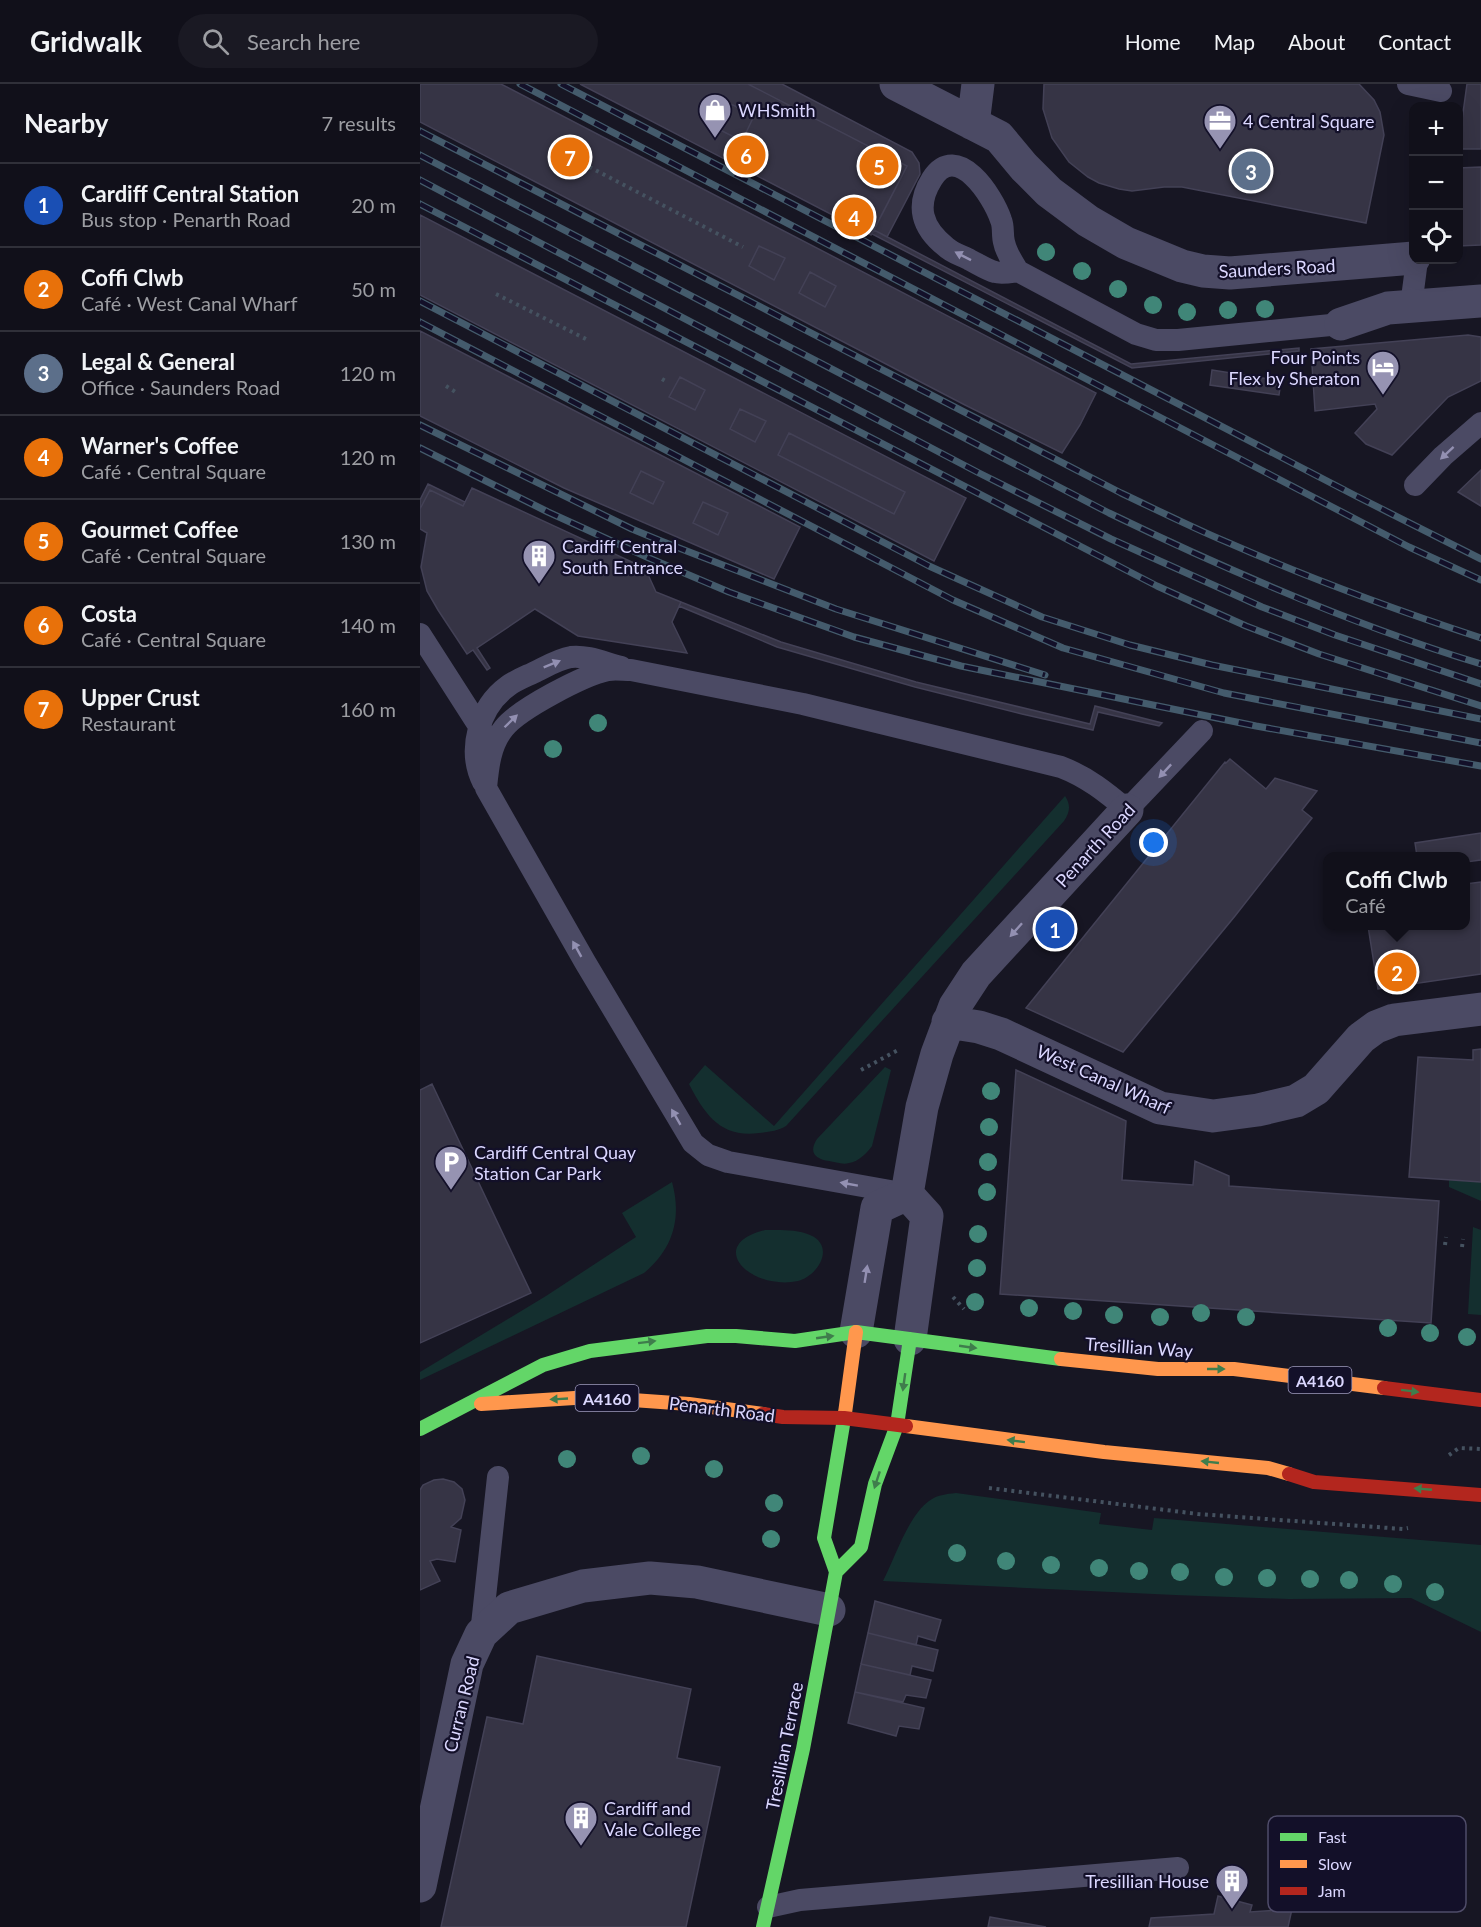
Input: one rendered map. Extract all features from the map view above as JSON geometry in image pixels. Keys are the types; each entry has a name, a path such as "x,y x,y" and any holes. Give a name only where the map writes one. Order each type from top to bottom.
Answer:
{"main road":[{"name":"Tresillian Way","path":"795,1341 856,1332 1030,1356 1158,1369 1234,1369 1481,1400"},
{"name":"Tresillian Terrace","path":"766,1917 803,1749 836,1572 824,1538 856,1332"},
{"name":"Penarth Road","path":"420,1429 543,1365 599,1350 707,1336 795,1341"},
{"path":"836,1572 861,1547 875,1484 897,1425 910,1340"},
{"name":"Penarth Road","path":"471,1404 590,1397 689,1404 783,1417 844,1418 1104,1452 1268,1468 1314,1482 1481,1495"}],"street":[{"name":"Saunders Road","path":"896,84 999,137 1049,192 1088,221 1126,243 1182,266 1203,271 1230,273 1409,259"},
{"path":"973,124 978,84"},
{"path":"1341,324 1388,308 1481,301"},
{"name":"Penarth Road","path":"907,1194 922,1107 948,1022 960,997 976,974 1127,810"},
{"name":"West Canal Wharf","path":"948,1022 979,1027 1000,1034 1160,1108 1213,1116 1258,1110 1296,1101 1316,1089 1360,1038 1376,1027 1394,1020 1481,1009"},
{"path":"856,1332 877,1208 907,1194 927,1216 910,1340"},
{"name":"Curran Road","path":"420,1886 467,1664 481,1634 509,1608 583,1586 650,1578 697,1582 829,1610"}],"lane":[{"path":"1408,84 1441,94"},
{"path":"1018,272 1004,242 1001,220 976,177 970,171 954,166 939,171 926,188 921,214 946,248 996,273 1018,272 1136,334 1156,340 1178,340 1341,324"},
{"path":"1411,306 1415,264"},
{"path":"1415,485 1443,456 1481,423"},
{"path":"420,634 493,749"},
{"path":"907,1194 728,1162 708,1155 693,1143 585,962 479,774 474,755 480,728 489,706 509,685 549,665 571,657 586,658 631,670 803,704 1061,766 1080,774 1095,784 1127,810"},
{"path":"486,788 489,758 504,727 518,715 545,698 595,674 609,670 631,670"},
{"name":"Penarth Road","path":"1127,810 1202,731"},
{"path":"481,1634 498,1477"},
{"path":"766,1917 800,1900 1178,1868"}],"path":[{"path":"576,160 743,247"},
{"path":"496,294 586,339"},
{"path":"662,379 667,382"},
{"path":"446,386 457,393"},
{"path":"1445,1245 1446,1237"},
{"path":"1462,1247 1463,1239"},
{"path":"1445,1458 1459,1448 1481,1449"},
{"path":"989,1488 1198,1514 1403,1529 1417,1526"}],"green space":[{"path":"1065,796 1069,809 1064,821 786,1126 769,1132 746,1134 724,1128 708,1114 689,1084 705,1065 774,1126"},
{"path":"885,1067 891,1070 872,1146 859,1159 847,1164 817,1157 813,1148 817,1139"},
{"path":"1449,1180 1481,1182 1481,1201 1449,1187"},
{"path":"672,1182 676,1208 673,1232 662,1254 644,1273 420,1380 420,1372 546,1296 636,1237 622,1213"},
{"path":"1473,1227 1481,1230 1481,1315 1468,1314"},
{"path":"765,1230 799,1232 818,1240 823,1253 817,1267 812,1273 798,1281 781,1282 764,1279 751,1273 741,1265 736,1255 738,1246 747,1237"},
{"path":"956,1493 1101,1513 1099,1524 1152,1530 1154,1518 1481,1545 1481,1632 1411,1598 1289,1599 883,1581 908,1527 921,1508 935,1497"}],"building":[{"path":"420,84 501,84 1096,393 1080,425 1062,453 420,122"},
{"path":"580,84 748,84 907,166 871,235"},
{"path":"748,84 782,84 912,152 919,163 920,174 887,237 874,230 907,166"},
{"name":"4 Central Square","path":"1044,84 1359,84 1374,100 1380,112 1384,135 1366,223 1182,187 1132,191 1099,183 1069,162 1052,138 1043,109"},
{"path":"1467,84 1481,84 1481,149 1463,149 1463,113"},
{"path":"729,105 752,115 753,118 743,139 740,140 720,130 718,126"},
{"path":"1481,167 1481,245 1463,246 1463,168"},
{"path":"420,215 966,498 934,561 420,295"},
{"path":"874,230 1131,364 1299,348 1299,351 1132,368 872,234"},
{"path":"759,246 785,258 774,280 749,266"},
{"path":"810,272 836,286 825,307 799,293"},
{"path":"420,331 800,527 774,579 564,488 420,416"},
{"name":"Four Points Flex by Sheraton","path":"1468,335 1481,337 1481,381 1448,397 1392,455 1366,444 1355,433 1377,409 1375,404 1315,411 1311,349"},
{"path":"1212,370 1281,381 1279,395 1210,385"},
{"path":"680,377 705,390 695,410 669,397"},
{"path":"740,409 766,421 755,442 730,429"},
{"path":"789,433 905,492 894,514 778,455"},
{"path":"1481,470 1481,506 1458,492"},
{"path":"641,471 664,482 653,504 630,493"},
{"path":"428,484 465,502 463,506 430,490 420,509 420,500"},
{"name":"Cardiff Central South Entrance","path":"472,488 645,568 656,592 681,602 672,622 687,653 578,636 535,609 477,648 490,668 487,670 473,650 467,654 438,610 427,591 421,567 427,533 420,529 420,509 430,490 463,506"},
{"path":"703,502 728,513 718,535 693,523"},
{"path":"681,602 781,642 916,682 1090,724 1095,706 1162,723 1159,726 1098,712 1093,730 1022,714 915,687 777,647 679,606"},
{"path":"1230,759 1266,789 1275,778 1317,791 1302,810 1312,818 1235,916 1123,1052 1026,1008 1225,762"},
{"path":"1481,833 1481,860 1470,861 1470,852 1416,852 1415,843"},
{"path":"1481,882 1481,974 1378,989 1369,930 1470,930 1470,883"},
{"path":"1063,912 1070,919 1048,944 1040,937"},
{"path":"1481,1049 1481,1182 1409,1177 1418,1057 1473,1060 1473,1050"},
{"path":"1016,1070 1126,1121 1122,1180 1193,1185 1195,1161 1229,1176 1229,1186 1439,1201 1431,1323 1000,1294"},
{"name":"Cardiff Central Quay Station Car Park","path":"432,1084 531,1293 420,1343 420,1090"},
{"path":"443,1479 454,1482 462,1489 465,1500 461,1518 451,1527 461,1530 455,1562 437,1559 430,1561 440,1581 420,1590 420,1490 423,1485"},
{"path":"875,1601 941,1620 935,1641 918,1636 916,1645 868,1633"},
{"path":"868,1633 938,1650 933,1671 912,1666 910,1675 861,1664"},
{"name":"Cardiff and Vale College","path":"537,1656 691,1689 677,1758 720,1767 686,1927 441,1927 487,1717 523,1724"},
{"path":"861,1664 931,1680 926,1698 906,1695 903,1702 855,1692"},
{"path":"855,1692 924,1708 919,1729 899,1726 896,1736 848,1723"},
{"name":"Tresillian House","path":"1218,1896 1252,1905 1250,1912 1291,1912 1288,1927 1149,1927 1151,1918 1214,1914"},
{"path":"990,1917 1046,1927 988,1927"}],"railway":[{"path":"520,84 1409,547 1481,580"},
{"path":"561,84 1481,559"},
{"path":"420,131 1121,493 1291,569 1481,638"},
{"path":"420,155 1109,513 1292,596 1433,649 1481,664"},
{"path":"420,180 979,473 1111,539 1262,607 1335,635 1481,684"},
{"path":"420,204 1157,586 1246,626 1319,654 1481,706"},
{"path":"420,301 929,566 1042,617 1130,645 1212,665 1481,719"},
{"path":"420,322 953,600 1063,648 1224,693 1481,743"},
{"path":"420,425 661,541 836,609 1045,675"},
{"path":"420,448 548,512 649,558 729,592 854,637 961,666 1256,726 1481,766"}],"traffic: fast":[{"path":"420,1429 543,1365 590,1351 707,1336 795,1341 856,1332 1061,1359"},
{"path":"836,1572 861,1547 875,1484 897,1425 910,1339"},
{"path":"763,1927 803,1749 836,1572 824,1538 845,1413"}],"traffic: slow":[{"path":"845,1413 856,1332"},
{"path":"1061,1359 1158,1369 1234,1369 1384,1388"},
{"path":"481,1404 590,1397 689,1404 763,1414"},
{"path":"906,1426 1104,1452 1268,1468 1289,1474"}],"traffic: jam":[{"path":"1384,1388 1481,1400"},
{"path":"763,1414 783,1417 844,1418 906,1426"},
{"path":"1289,1474 1314,1482 1481,1495"}],"place":[{"name":"WHSmith","path":"715,139"},
{"name":"4 Central Square","path":"1220,150"},
{"name":"Costa","path":"746,155"},
{"name":"Upper Crust","path":"570,157"},
{"name":"Gourmet Coffee","path":"879,166"},
{"name":"Legal & General","path":"1251,171"},
{"name":"Warner's Coffee","path":"854,217"},
{"name":"Four Points Flex by Sheraton","path":"1383,396"},
{"name":"Cardiff Central South Entrance","path":"539,585"},
{"name":"Cardiff Central Station","path":"1055,929"},
{"name":"Coffi Clwb","path":"1397,972"},
{"name":"Cardiff Central Quay Station Car Park","path":"451,1191"},
{"name":"Cardiff and Vale College","path":"581,1847"},
{"name":"Tresillian House","path":"1232,1910"}]}
